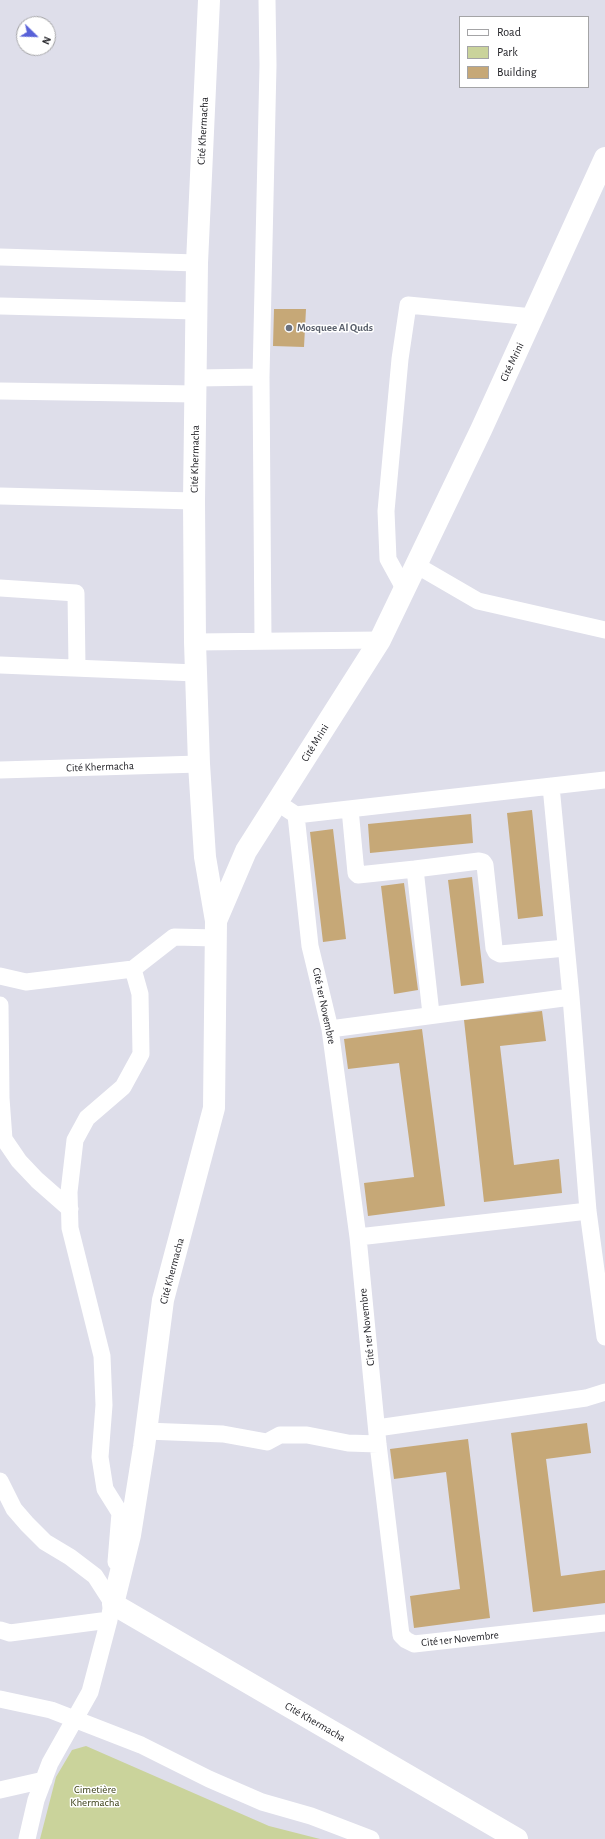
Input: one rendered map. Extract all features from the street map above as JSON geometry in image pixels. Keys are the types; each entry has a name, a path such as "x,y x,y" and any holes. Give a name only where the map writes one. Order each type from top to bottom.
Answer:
{"street":[{"name":"Cité Khermacha","path":"111,1612 130,1535 146,1431 163,1300 214,1108 216,930 205,857 199,764 195,642 194,501 197,263 209,0"},
{"path":"264,641 261,377 268,65 267,0"},
{"name":"Cité Mrini","path":"216,930 246,851 380,640 533,317 605,158"},
{"path":"0,257 197,263"},
{"path":"405,590 388,559 386,511 400,359 408,305 533,317"},
{"path":"0,306 197,311"},
{"path":"0,391 196,386 261,377"},
{"name":"Cité Khermacha","path":"0,496 194,501"},
{"path":"416,565 478,601 605,630"},
{"path":"0,588 76,593 77,667"},
{"path":"195,642 380,640"},
{"path":"0,665 196,673"},
{"name":"Cité Khermacha","path":"0,770 199,764"},
{"path":"278,802 296,815 605,780"},
{"path":"550,786 566,948 588,1211 605,1336"},
{"path":"350,809 356,873 358,875 479,861 482,862 485,865 494,948 496,952 500,954 566,948"},
{"name":"Cité 1er Novembre","path":"296,815 310,946 330,1029 358,1237 378,1436 401,1635 406,1640 414,1644 605,1623"},
{"path":"415,869 431,1014"},
{"path":"0,976 26,982 133,969 174,937 216,930"},
{"path":"27,1839 36,1800 50,1763 76,1720 90,1692 111,1612 120,1513 105,1489 100,1457 104,1405 102,1356 70,1228 69,1192 75,1140 87,1118 123,1087 141,1054 140,994 133,969"},
{"path":"330,1029 431,1014 570,997"},
{"path":"0,1006 2,1139 19,1161 37,1180 70,1209"},
{"path":"358,1237 588,1211"},
{"path":"146,1431 223,1434 267,1442 280,1435 306,1435 348,1443 378,1436 586,1398 605,1392"},
{"name":"Cité Khermacha","path":"0,1481 14,1509 27,1524 45,1542 70,1557 95,1576 111,1612 517,1839"},
{"path":"0,1630 10,1633 111,1612"},
{"path":"0,1699 50,1710 141,1745 209,1779 262,1802 311,1816 371,1839"},
{"path":"0,1790 44,1780"}],"green space":[{"name":"Cimetière Khermacha","path":"86,1746 269,1826 320,1839 40,1839 56,1777 72,1750"}],"building":[{"name":"Mosquee Al Quds","path":"274,309 306,309 304,347 273,346"},
{"path":"532,810 543,916 518,919 507,813"},
{"path":"471,814 473,843 370,853 368,824"},
{"path":"333,829 346,939 323,942 310,832"},
{"path":"472,877 484,983 461,986 448,880"},
{"path":"404,883 418,990 394,994 381,886"},
{"path":"542,1011 546,1041 500,1046 514,1165 559,1159 562,1193 484,1202 464,1020"},
{"path":"422,1029 445,1206 368,1216 364,1183 414,1177 399,1063 348,1069 344,1039"},
{"path":"587,1423 591,1453 546,1459 561,1576 605,1570 605,1603 533,1612 511,1433"},
{"path":"468,1439 490,1618 414,1628 410,1596 460,1589 446,1472 394,1479 390,1449"}],"place":[{"name":"Mosquee Al Quds","path":"289,328"}]}
